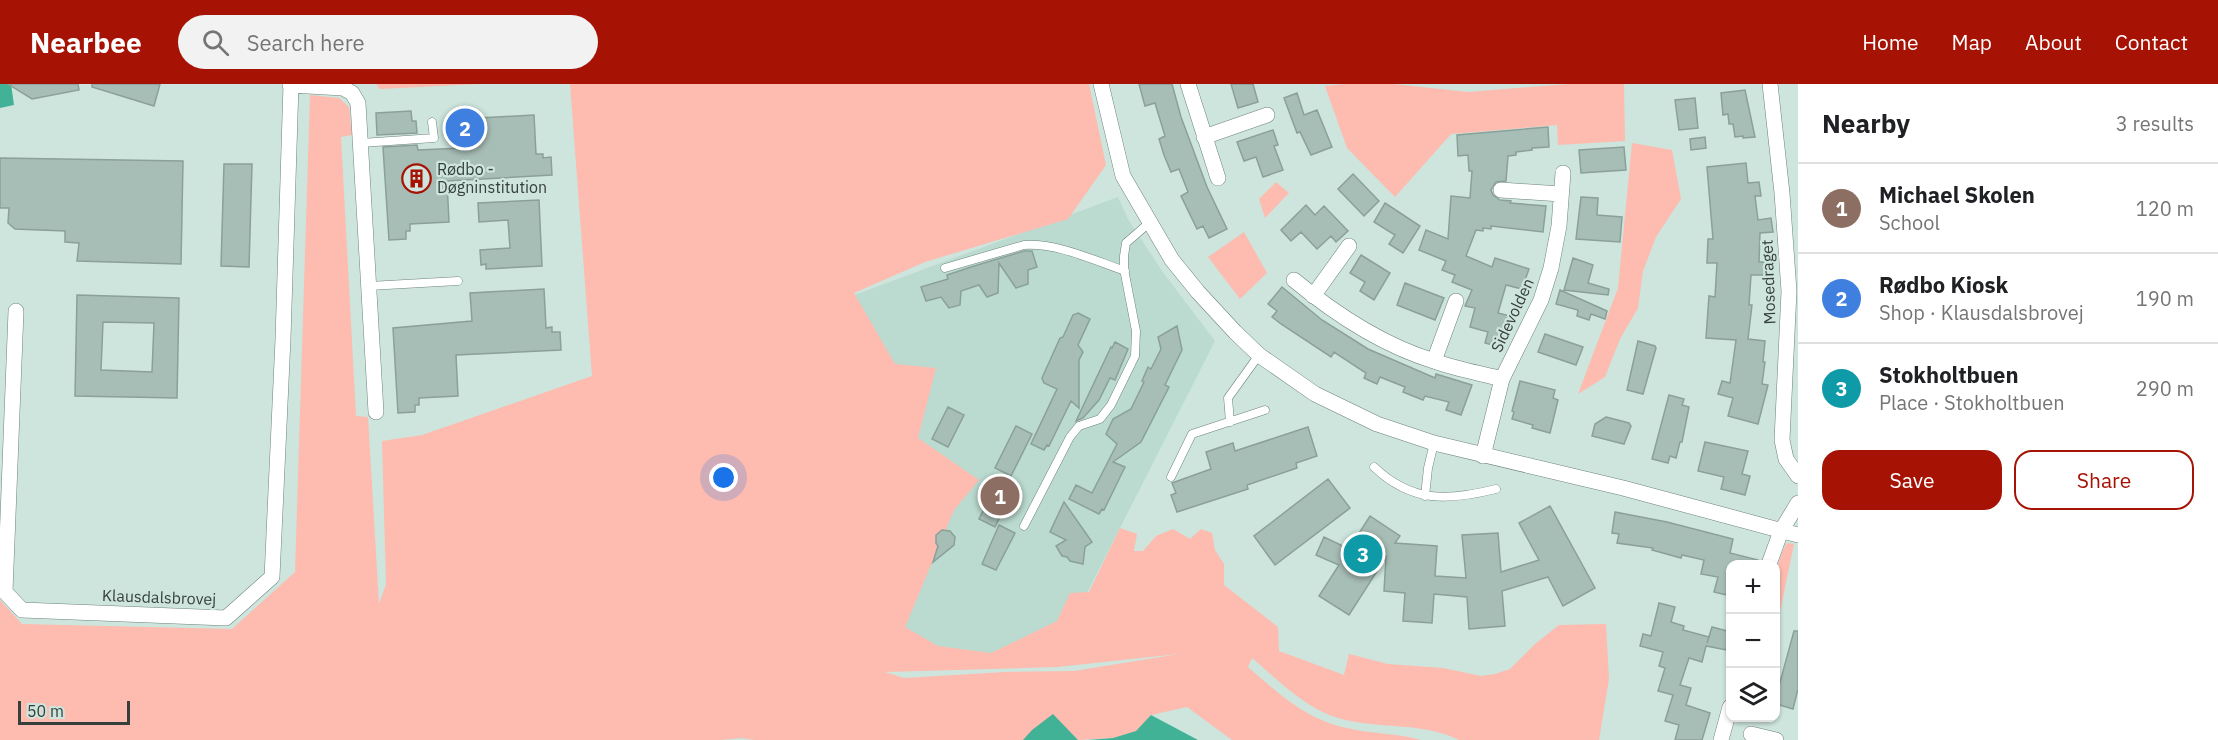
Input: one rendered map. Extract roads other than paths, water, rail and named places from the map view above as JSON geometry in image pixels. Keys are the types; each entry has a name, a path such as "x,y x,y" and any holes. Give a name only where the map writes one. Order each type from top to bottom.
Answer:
{"street":[{"name":"Klausdalsbrovej","path":"16,311 6,451 5,592 22,610 226,618 272,578 283,339 291,84 343,88 352,93 358,103 376,412"},
{"path":"1101,84 1123,176 1172,260 1198,292 1259,355 1314,394 1377,424 1434,443 1623,488 1798,535"},
{"path":"1188,84 1218,178"},
{"name":"Mosedraget","path":"1770,84 1782,193 1789,291 1782,440 1786,459 1798,476"},
{"path":"1204,137 1267,115"},
{"name":"Sidevolden","path":"1483,456 1502,379 1541,300 1551,268 1559,226 1563,173"},
{"path":"1501,190 1561,194"},
{"path":"1313,296 1349,246"},
{"name":"Sidevolden","path":"1294,280 1351,322 1391,344 1434,361 1502,379"},
{"path":"1434,361 1456,302"},
{"path":"1770,560 1781,531 1798,503"},
{"path":"1721,740 1726,722"},
{"path":"1751,734 1776,740"}],"lane":[{"path":"361,143 434,138 432,122"},
{"path":"1024,526 1070,437 1079,426 1100,419 1112,405 1136,356 1136,331 1125,271 1126,243 1149,223"},
{"path":"945,268 1024,245 1035,245 1054,248 1125,271"},
{"path":"369,286 458,281"},
{"path":"1230,422 1228,398 1259,355"},
{"path":"1171,477 1192,434 1264,410"},
{"path":"1425,496 1434,443"},
{"path":"1374,467 1397,485 1425,496 1440,498 1470,496 1496,489"}],"place":[{"name":"Rødbo Kiosk","path":"465,128"},
{"name":"Rødbo - Døgninstitution","path":"416,178"},
{"name":"Michael Skolen","path":"1000,496"},
{"name":"Stokholtbuen","path":"1363,554"}]}
